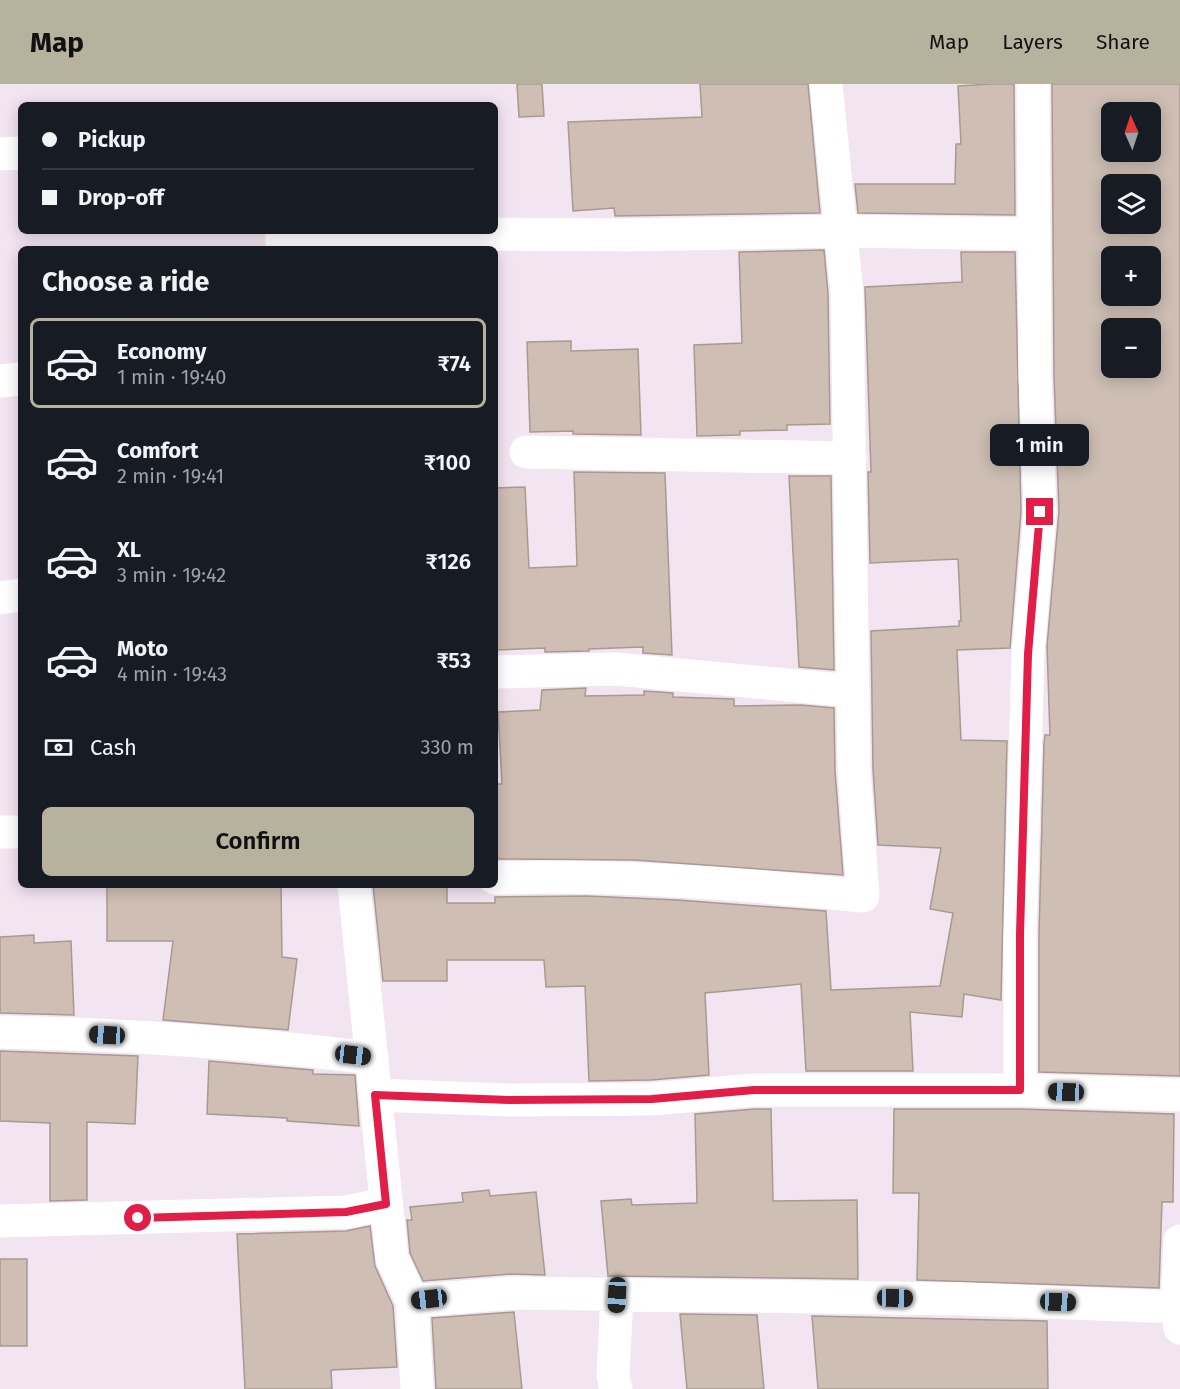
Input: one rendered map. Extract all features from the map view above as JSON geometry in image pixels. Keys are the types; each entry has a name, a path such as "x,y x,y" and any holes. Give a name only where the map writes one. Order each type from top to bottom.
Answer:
{"street":[{"path":"498,878 546,876 656,880 863,896 854,770 847,293 826,84"},
{"path":"1020,1090 1020,934 1028,654 1040,512 1034,234 1034,84"},
{"path":"0,154 18,153"},
{"path":"282,238 841,231 1034,234"},
{"path":"0,381 18,379"},
{"path":"526,452 850,458"},
{"path":"0,598 18,595"},
{"path":"498,672 615,669 853,691"},
{"path":"0,832 18,832"},
{"path":"354,888 392,1258 412,1301 417,1389"},
{"path":"0,1032 153,1038 276,1047 372,1058"},
{"path":"375,1095 509,1100 640,1099 754,1090 1020,1090 1180,1095"},
{"path":"0,1221 346,1212 386,1204"},
{"path":"412,1301 512,1293 963,1299 1178,1318 1180,1241"},
{"path":"615,1389 613,1376 617,1295"}],"building":[{"path":"517,84 542,84 544,116 519,117"},
{"path":"700,84 808,84 820,213 615,216 614,208 573,211 568,122 702,117"},
{"path":"1014,84 1015,215 858,213 855,184 955,184 956,144 961,144 958,86"},
{"path":"1052,84 1180,84 1180,1076 1039,1072 1039,935 1044,743 1045,735 1050,735 1047,646 1059,511 1054,376"},
{"path":"824,250 828,294 830,424 787,425 787,430 740,431 740,435 697,436 694,345 742,343 739,252"},
{"path":"961,252 1015,252 1021,512 1010,648 957,650 961,740 1007,741 1001,1000 964,994 962,1017 910,1012 913,1071 806,1071 801,984 705,993 709,1075 651,1080 589,1081 585,986 546,987 544,960 447,960 447,981 383,981 373,888 447,888 447,903 495,903 495,897 587,896 826,911 831,990 940,986 953,913 930,909 941,848 878,845 873,769 871,631 959,626 959,621 961,621 958,559 870,563 868,472 871,472 865,287 962,282"},
{"path":"571,341 571,351 638,349 641,435 573,434 573,431 530,432 527,342"},
{"path":"574,472 665,473 672,655 643,653 643,647 545,652 545,648 498,650 498,488 525,487 529,568 577,566"},
{"path":"789,476 831,476 834,670 799,667"},
{"path":"586,688 585,696 644,695 644,691 673,693 673,697 734,699 734,706 801,705 834,708 835,771 843,875 634,860 498,859 498,784 502,784 498,712 540,710 542,690"},
{"path":"107,888 281,888 282,957 297,959 288,1030 163,1020 173,941 107,941"},
{"path":"34,935 34,943 71,941 74,1015 0,1013 0,937"},
{"path":"0,1051 138,1056 135,1124 87,1122 87,1200 50,1201 50,1123 0,1121"},
{"path":"209,1061 313,1070 313,1074 355,1075 359,1126 287,1121 287,1118 207,1114"},
{"path":"771,1109 773,1201 857,1200 858,1279 608,1276 601,1201 631,1199 632,1205 697,1203 695,1114"},
{"path":"894,1109 1020,1109 1174,1114 1173,1202 1162,1202 1159,1288 917,1280 919,1193 893,1193"},
{"path":"489,1190 490,1196 536,1192 545,1275 511,1274 423,1281 410,1253 407,1220 412,1220 410,1207 463,1202 462,1193"},
{"path":"370,1226 375,1266 393,1306 397,1367 331,1370 332,1389 245,1389 237,1234 346,1231"},
{"path":"0,1259 27,1259 27,1346 0,1346"},
{"path":"514,1312 522,1389 436,1389 432,1318"},
{"path":"680,1314 757,1315 764,1389 687,1389"},
{"path":"812,1316 1047,1321 1048,1389 818,1389"}],"route":[{"path":"138,1218 346,1212 386,1204 375,1095 509,1100 652,1099 754,1090 1020,1090 1020,934 1028,654 1040,512"}]}
